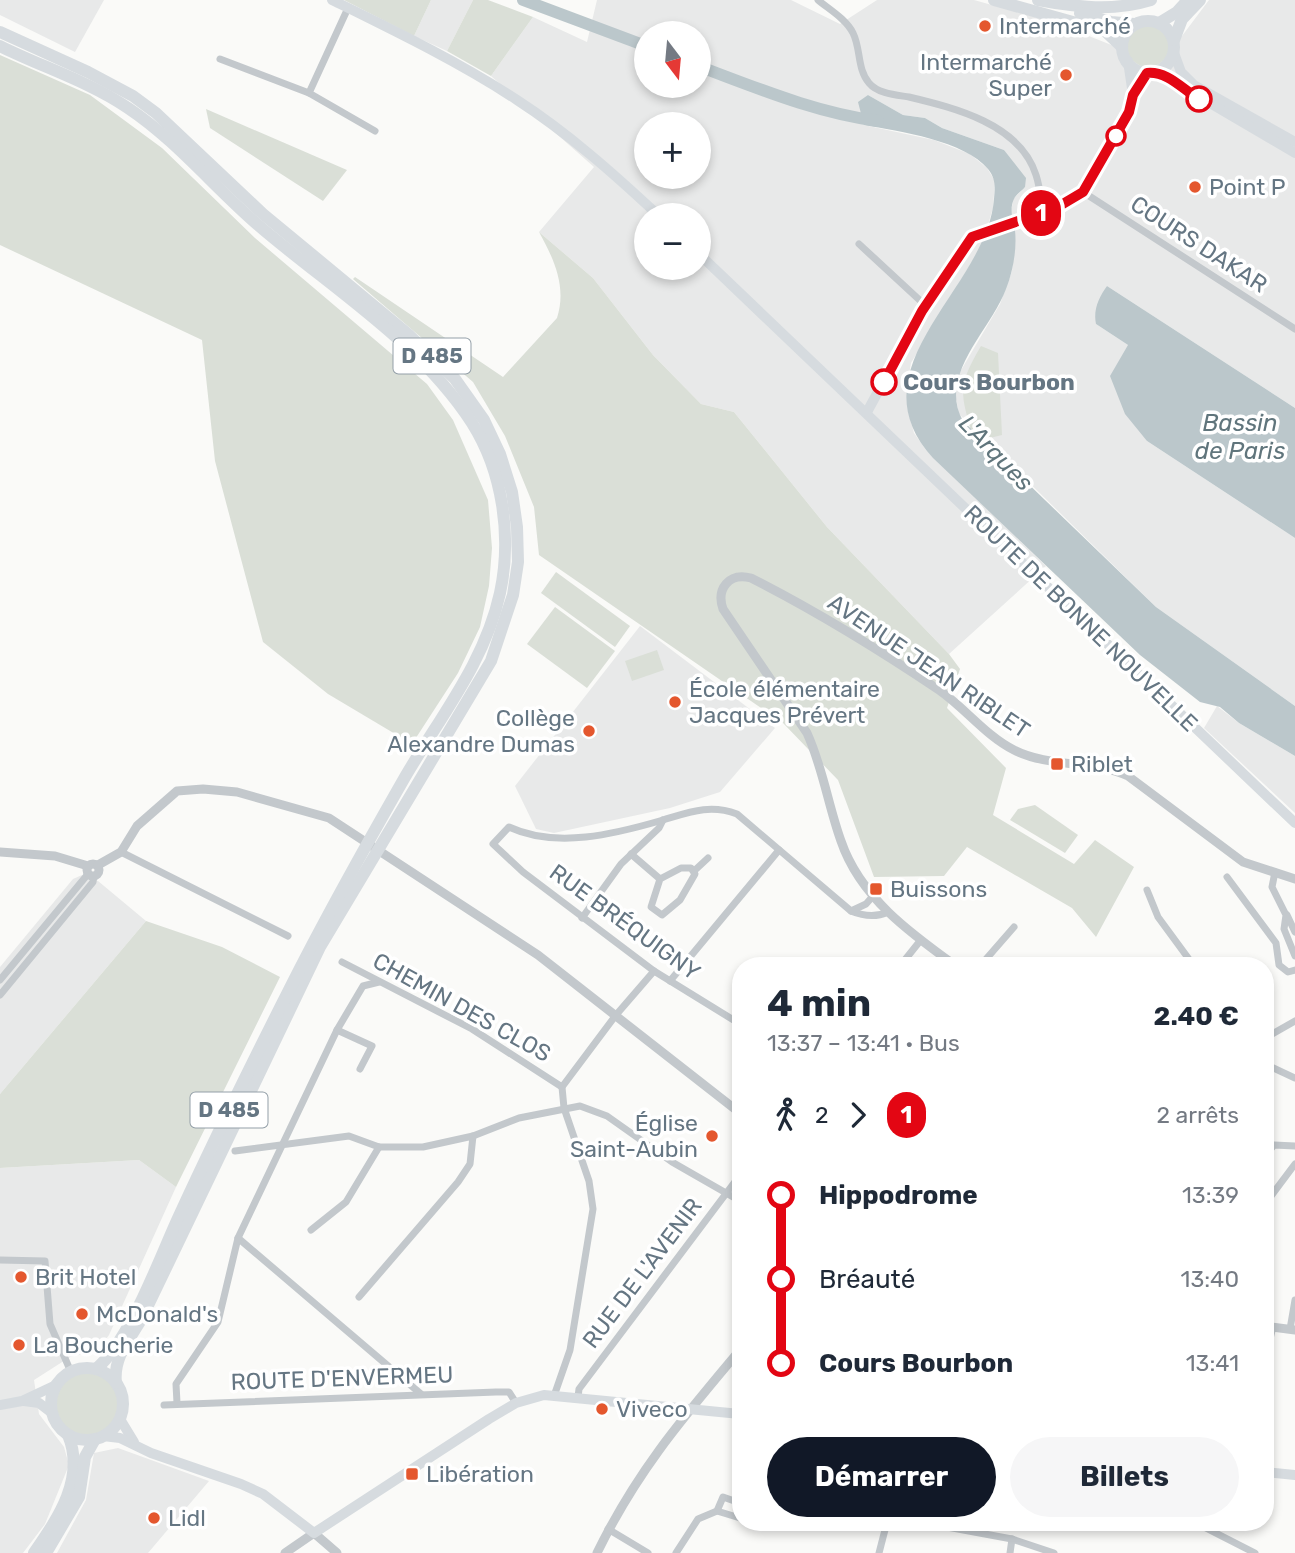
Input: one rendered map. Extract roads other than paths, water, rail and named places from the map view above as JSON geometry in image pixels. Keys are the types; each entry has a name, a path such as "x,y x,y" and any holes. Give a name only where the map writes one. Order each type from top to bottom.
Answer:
{"main road":[{"path":"332,0 412,40 517,100 591,154 645,203"},
{"path":"867,412 926,306 966,244 986,231 1043,212 1074,199 1083,192 1129,112 1133,95 1128,61 1122,47 1105,31 994,0"},
{"path":"1037,0 1097,9 1122,8 1150,0"},
{"path":"1037,0 1111,22 1134,24 1145,21 1159,23 1177,12 1188,0"},
{"path":"1133,95 1152,72 1166,67 1182,19 1200,0"},
{"path":"1159,23 1174,47 1181,72 1194,85 1295,142"},
{"path":"1122,47 1125,34 1134,24"},
{"name":"D 485","path":"0,32 88,72 133,96 156,113 263,214 408,334 455,379 484,420 500,454 513,492 517,527 518,562 504,629 491,661 312,943 122,1335 107,1359 96,1369"},
{"name":"D 485","path":"0,46 83,82 148,122 255,223 400,342 446,387 474,426 489,458 500,495 505,561 491,625 479,654 378,839"},
{"path":"1128,61 1295,153"},
{"name":"ROUTE DE BONNE NOUVELLE","path":"711,265 1295,823"},
{"name":"D 485","path":"116,1383 116,1364 141,1320 218,1154 369,854"},
{"path":"0,1405 22,1401 56,1385 71,1372 96,1369 116,1383 123,1398 120,1419 135,1445"},
{"path":"56,1385 51,1404 52,1413 58,1425 68,1434 86,1440 99,1438 135,1445 241,1483 263,1494 314,1533 516,1403 554,1396 578,1397 732,1413"},
{"path":"22,1401 38,1403 52,1413"},
{"path":"46,1553 79,1497 85,1457 99,1438 120,1419"},
{"path":"34,1553 56,1520 70,1489 74,1457 68,1434"},
{"path":"1274,1473 1295,1475"}],"street":[{"path":"818,0 848,23 854,34 860,67 869,84 879,90 930,102 999,128 1018,145 1036,173 1043,212"},
{"path":"309,93 348,8"},
{"path":"220,59 309,93 375,131"},
{"name":"COURS DAKAR","path":"1083,192 1295,329"},
{"path":"859,244 926,306"},
{"name":"AVENUE JEAN RIBLET","path":"944,957 920,940 873,896 841,843 815,751 807,733 723,609 721,593 724,584 732,578 751,578 842,627 942,693 1005,745 1042,759 1088,763 1128,776 1243,862 1295,879"},
{"path":"0,980 92,870 121,852 137,826 177,792 203,789 237,792 297,807 329,818 352,831 538,955 732,1107"},
{"path":"582,918 631,854 659,828 663,820 695,810 721,808 737,814 851,911 860,915 879,916 888,912"},
{"name":"RUE BRÉQUIGNY","path":"663,820 585,836 531,837 509,827 493,844 582,918 654,971 732,1019"},
{"path":"670,981 779,850"},
{"path":"0,852 55,856 92,870"},
{"path":"121,852 288,936"},
{"path":"631,854 660,878"},
{"path":"694,871 691,868 681,868 660,878 651,907 662,915 680,900 688,890 694,871 708,858"},
{"path":"0,995 93,882 92,870"},
{"path":"1275,872 1272,887 1295,932"},
{"path":"1227,877 1276,943 1279,965 1288,972 1295,970"},
{"path":"1147,890 1158,917 1187,957"},
{"path":"851,911 866,904 873,896"},
{"path":"1286,915 1284,929 1295,956"},
{"path":"988,957 1014,927"},
{"path":"907,957 920,940"},
{"name":"CHEMIN DES CLOS","path":"342,962 472,1029 562,1087"},
{"path":"554,1396 570,1350 593,1209 589,1181 564,1108 562,1087 616,1015 654,971"},
{"path":"177,1403 176,1384 218,1322 238,1238 337,1030 363,986 379,982"},
{"path":"1274,1033 1295,1021"},
{"path":"337,1030 372,1046 360,1069"},
{"path":"1274,1068 1295,1078"},
{"path":"235,1151 349,1136 379,1147 423,1147 474,1136 492,1127 564,1108 589,1107 732,1198"},
{"path":"359,1297 458,1182 470,1164 474,1136"},
{"path":"1274,1145 1295,1146"},
{"path":"311,1230 346,1202 379,1147"},
{"path":"1274,1192 1295,1164"},
{"name":"RUE DE L'AVENIR","path":"578,1397 580,1387 732,1186"},
{"path":"238,1238 421,1394"},
{"path":"0,1260 45,1261 52,1331 71,1372"},
{"path":"1274,1327 1292,1329 1295,1300"},
{"path":"597,1553 608,1529 656,1450 732,1360"},
{"name":"ROUTE D'ENVERMEU","path":"164,1405 509,1392 516,1403"},
{"path":"717,1511 723,1497 732,1500"},
{"path":"676,1553 698,1519 717,1511 732,1516"},
{"path":"608,1529 648,1553"},
{"path":"879,1553 885,1531"},
{"path":"969,1531 1012,1539 1054,1553"},
{"path":"1212,1531 1255,1553"},
{"path":"285,1553 314,1533 337,1553"},
{"path":"1010,1553 1012,1539"}],"water":[{"path":"868,95 903,115 925,118 942,128 1004,150 1026,178 1025,187 1015,197 1012,207 1015,245 1008,282 999,305 961,370 957,404 963,421 1156,607 1295,706 1295,756 1239,723 1220,707 1200,702 1140,655 933,458 912,424 907,392 914,360 930,328 970,265 986,232 994,199 994,183 988,169 964,151 930,139 864,125 858,102"},
{"name":"Bassin de Paris","path":"1107,286 1295,408 1295,538 1147,441 1125,414 1110,376 1128,345 1096,324 1097,304"}],"waterway":[{"name":"L'Arques","path":"523,0 634,42"},
{"name":"L'Arques","path":"711,71 809,106 878,121"}],"place":[{"name":"Intermarché","path":"985,26"},
{"name":"Intermarché Super","path":"1066,75"},
{"name":"Point P","path":"1195,187"},
{"name":"Cours Bourbon","path":"884,382"},
{"name":"École élémentaire Jacques Prévert","path":"675,702"},
{"name":"Collège Alexandre Dumas","path":"589,731"},
{"name":"Riblet","path":"1057,764"},
{"name":"Buissons","path":"876,889"},
{"name":"Église Saint-Aubin","path":"712,1136"},
{"name":"Brit Hotel","path":"21,1277"},
{"name":"McDonald's","path":"82,1314"},
{"name":"La Boucherie","path":"19,1345"},
{"name":"Viveco","path":"602,1409"},
{"name":"Libération","path":"412,1474"},
{"name":"Lidl","path":"154,1518"}]}
